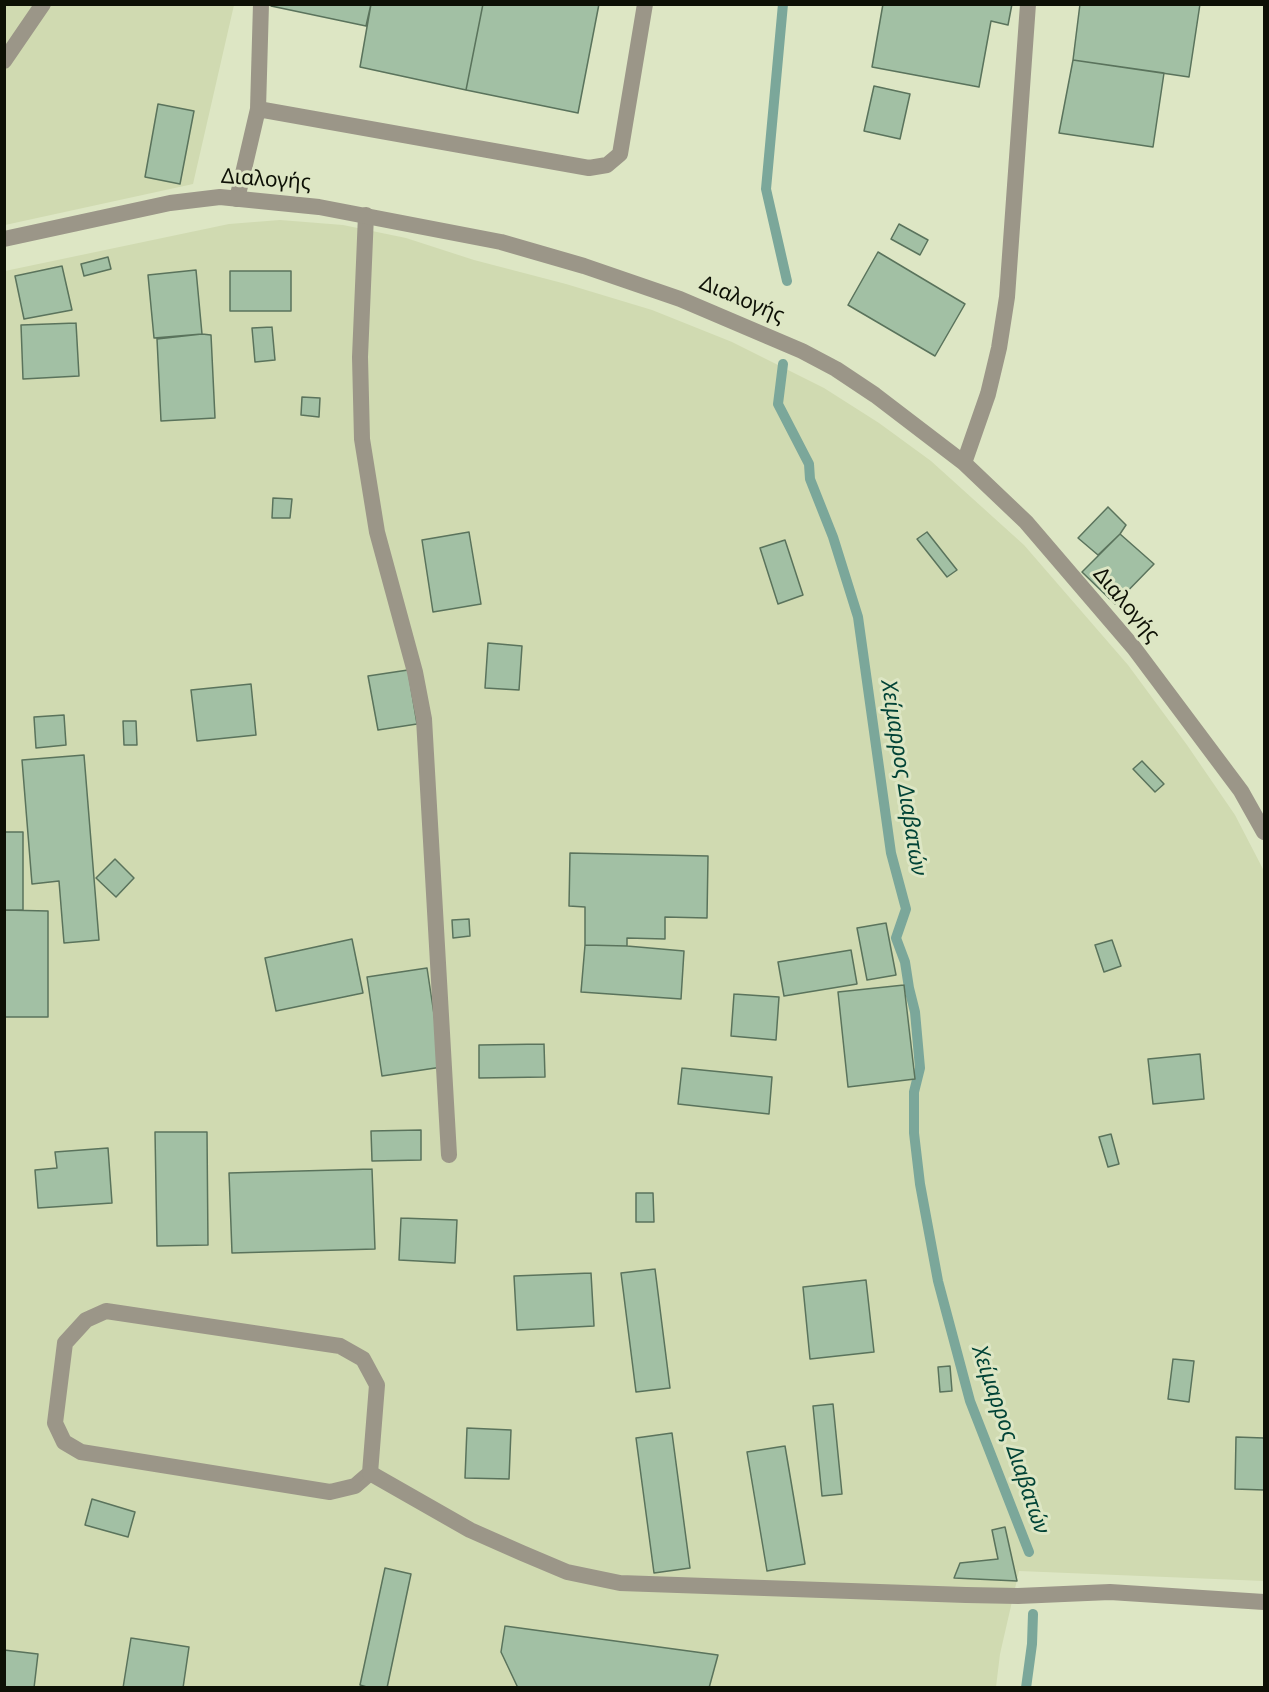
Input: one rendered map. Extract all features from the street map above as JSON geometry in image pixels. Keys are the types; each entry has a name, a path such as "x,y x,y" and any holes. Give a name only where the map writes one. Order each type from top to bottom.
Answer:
{"street":[{"path":"4,61 43,4"},
{"path":"237,199 258,109 261,4"},
{"path":"258,109 589,168 608,165 620,154 645,4"},
{"path":"964,463 988,394 1008,297 1028,4"},
{"name":"Διαλογής","path":"4,239 170,203 220,197 319,207 501,242 584,266 680,299 749,327 836,369 875,395 964,463 1026,522 1134,648 1241,791 1264,832"},
{"path":"366,215 360,357 362,439 376,532 415,672 424,719 450,1155"},
{"path":"106,1311 340,1346 363,1359 377,1385 370,1473 355,1486 330,1492 81,1452 64,1442 55,1423 65,1343 86,1320 106,1311"},
{"path":"370,1473 470,1530 522,1553 567,1572 620,1583 1018,1596 1110,1592 1264,1602"}],"shaded area":[{"path":"4,5 234,5 193,184 5,225"},
{"path":"280,220 343,225 406,238 474,260 652,310 732,342 824,388 879,423 931,461 1024,545 1128,665 1187,745 1235,815 1264,871 1264,1581 1019,1571 1000,1654 996,1687 5,1688 5,271 229,224"}],"building":[{"path":"272,4 371,4 366,26 271,6"},
{"path":"371,4 483,4 466,90 360,67"},
{"path":"483,4 599,4 578,113 466,90"},
{"path":"883,4 1012,4 1008,25 991,21 979,87 872,67"},
{"path":"1080,4 1200,4 1189,77 1073,60"},
{"path":"1073,60 1164,73 1153,147 1059,133"},
{"path":"874,86 910,94 900,139 864,131"},
{"path":"158,104 194,111 180,184 145,177"},
{"path":"899,224 928,240 920,255 891,239"},
{"path":"878,252 965,304 935,356 848,305"},
{"path":"108,257 111,269 84,276 81,264"},
{"path":"62,266 72,310 24,319 15,276"},
{"path":"196,270 202,334 154,338 148,275"},
{"path":"230,271 291,271 291,311 230,311"},
{"path":"76,323 79,376 23,379 21,325"},
{"path":"272,327 275,360 255,362 252,328"},
{"path":"211,335 215,418 161,421 157,339"},
{"path":"302,397 320,398 319,417 301,415"},
{"path":"273,498 292,499 290,518 272,518"},
{"path":"1108,507 1126,525 1098,555 1078,538"},
{"path":"469,532 481,604 433,612 422,540"},
{"path":"927,532 957,570 947,577 917,539"},
{"path":"1120,534 1154,564 1115,604 1082,572"},
{"path":"785,540 803,595 778,604 760,548"},
{"path":"488,643 522,646 519,690 485,688"},
{"path":"408,670 417,724 378,730 368,676"},
{"path":"251,684 256,735 197,741 191,690"},
{"path":"64,715 66,745 36,748 34,717"},
{"path":"123,721 136,721 137,745 124,745"},
{"path":"84,755 99,940 64,943 59,881 32,884 22,760"},
{"path":"1142,761 1164,784 1155,792 1133,769"},
{"path":"4,832 23,832 23,910 4,910"},
{"path":"570,853 708,856 707,918 665,917 665,939 627,938 627,946 585,945 585,907 569,906"},
{"path":"115,859 134,878 116,897 96,878"},
{"path":"4,910 48,911 48,1017 4,1017"},
{"path":"469,919 470,936 453,938 452,920"},
{"path":"886,923 896,975 867,980 857,928"},
{"path":"352,939 363,993 276,1011 265,958"},
{"path":"1112,940 1121,966 1104,972 1095,945"},
{"path":"585,945 684,951 681,999 581,992"},
{"path":"851,950 857,984 784,996 778,962"},
{"path":"427,968 442,1067 382,1076 367,977"},
{"path":"904,985 915,1079 848,1087 838,992"},
{"path":"734,994 779,997 776,1040 731,1036"},
{"path":"544,1044 545,1077 479,1078 479,1045"},
{"path":"1200,1054 1204,1099 1153,1104 1148,1059"},
{"path":"682,1068 772,1077 769,1114 678,1104"},
{"path":"421,1130 421,1160 372,1161 371,1131"},
{"path":"155,1132 207,1132 208,1245 157,1246"},
{"path":"1111,1134 1119,1164 1108,1167 1099,1137"},
{"path":"108,1148 112,1203 38,1208 35,1170 57,1168 55,1152"},
{"path":"372,1169 375,1249 232,1253 229,1173"},
{"path":"636,1193 653,1193 654,1222 636,1222"},
{"path":"401,1218 457,1220 455,1263 399,1260"},
{"path":"655,1269 670,1388 636,1392 621,1273"},
{"path":"591,1273 594,1326 517,1330 514,1276"},
{"path":"866,1280 874,1352 810,1359 803,1287"},
{"path":"1173,1359 1194,1361 1189,1402 1168,1399"},
{"path":"950,1366 952,1391 940,1392 938,1367"},
{"path":"833,1404 842,1494 822,1496 813,1406"},
{"path":"467,1428 511,1430 509,1479 465,1478"},
{"path":"672,1433 690,1568 654,1573 636,1438"},
{"path":"1236,1437 1264,1438 1264,1490 1235,1489"},
{"path":"785,1446 805,1564 767,1571 747,1452"},
{"path":"92,1499 135,1512 128,1537 85,1525"},
{"path":"1005,1527 1017,1581 954,1578 960,1563 998,1559 992,1530"},
{"path":"385,1568 411,1574 387,1688 370,1688 360,1685"},
{"path":"505,1626 718,1655 709,1688 518,1688 501,1652"},
{"path":"131,1638 189,1647 183,1688 123,1688"},
{"path":"4,1650 38,1654 34,1688 4,1688"}],"waterway":[{"name":"Χείμαρρος Διαβατών","path":"783,4 766,189 787,281"},
{"name":"Χείμαρρος Διαβατών","path":"783,364 778,404 809,464 810,479 833,537 858,617 891,853 906,909 896,938 905,962 915,1012 920,1068 914,1092 914,1133 920,1184 938,1281 970,1401 1029,1552"},
{"name":"Χείμαρρος Διαβατών","path":"1026,1688 1032,1644 1033,1614"}]}
